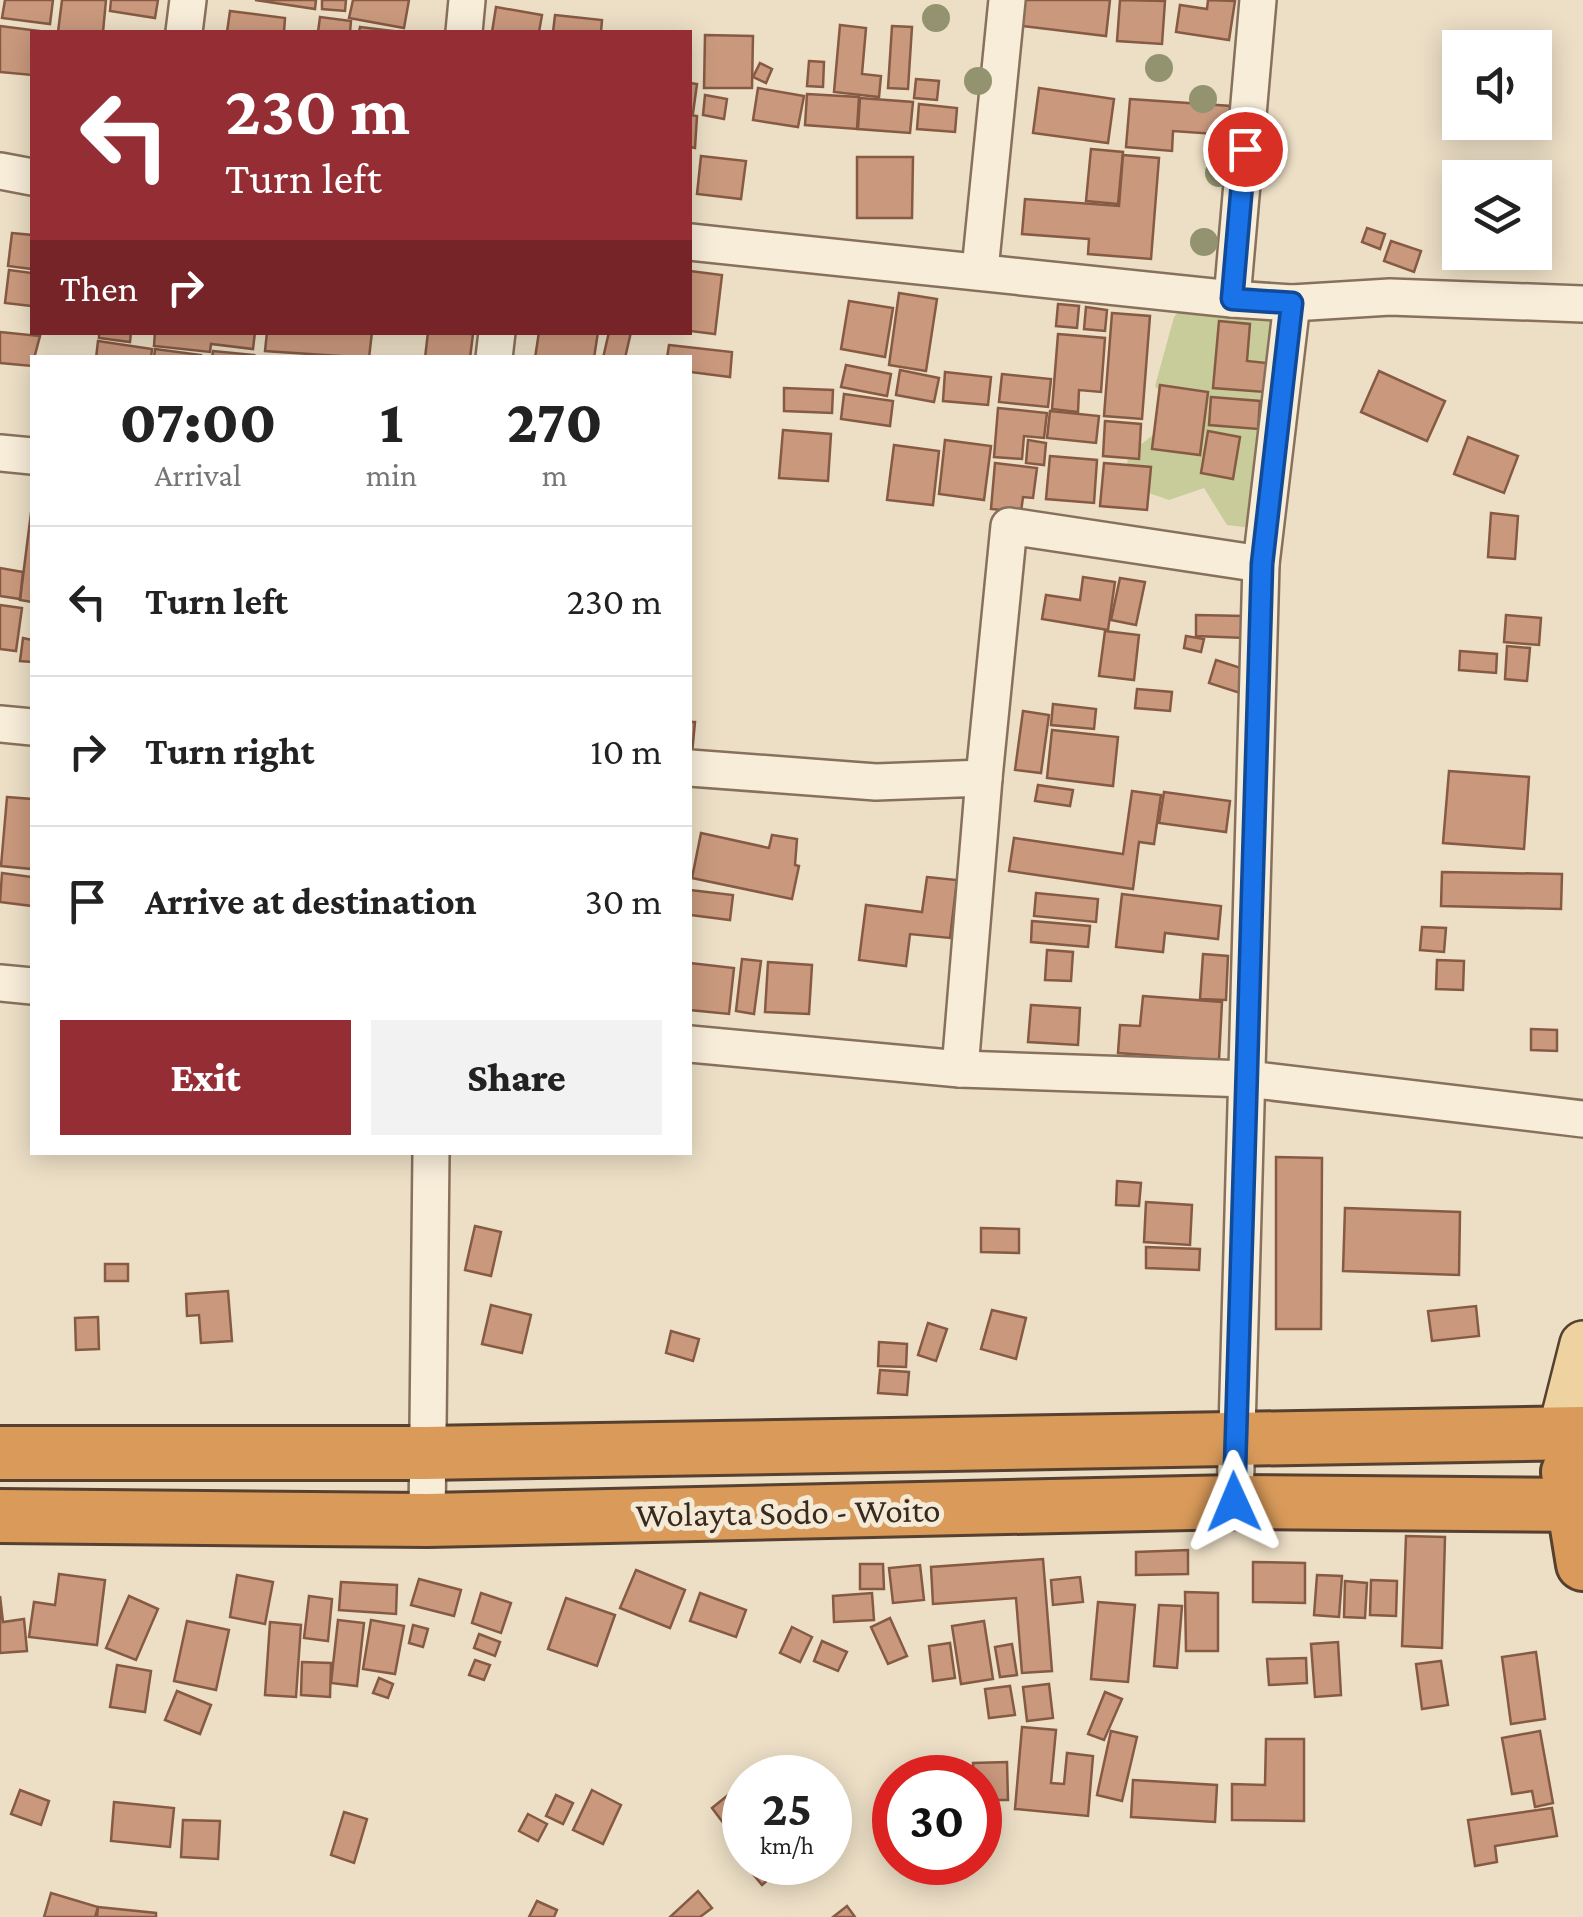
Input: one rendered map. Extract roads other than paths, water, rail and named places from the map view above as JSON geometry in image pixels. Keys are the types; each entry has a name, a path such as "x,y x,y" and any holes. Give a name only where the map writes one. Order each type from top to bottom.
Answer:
{"highway":[{"name":"Wolayta Sodo - Woito","path":"0,1453 424,1453 1572,1434"},
{"path":"1572,1434 1583,1564"},
{"name":"Wolayta Sodo - Woito","path":"0,1516 426,1520 1234,1502 1579,1505"}],"main road":[{"path":"1572,1434 1583,1344"}],"street":[{"path":"184,30 188,0"},
{"path":"464,30 466,0"},
{"path":"980,270 1007,0"},
{"path":"1232,299 1258,0"},
{"path":"0,171 30,177"},
{"path":"692,242 1232,299 1292,303 1390,297 1583,304"},
{"path":"1234,1502 1262,564 1292,303"},
{"path":"0,453 30,456"},
{"path":"960,1069 1009,526 1262,564"},
{"path":"0,724 30,727"},
{"path":"692,768 876,782 984,778"},
{"path":"0,983 30,986"},
{"path":"692,1044 960,1069 1247,1079 1583,1120"},
{"path":"426,1520 431,1155"}]}
